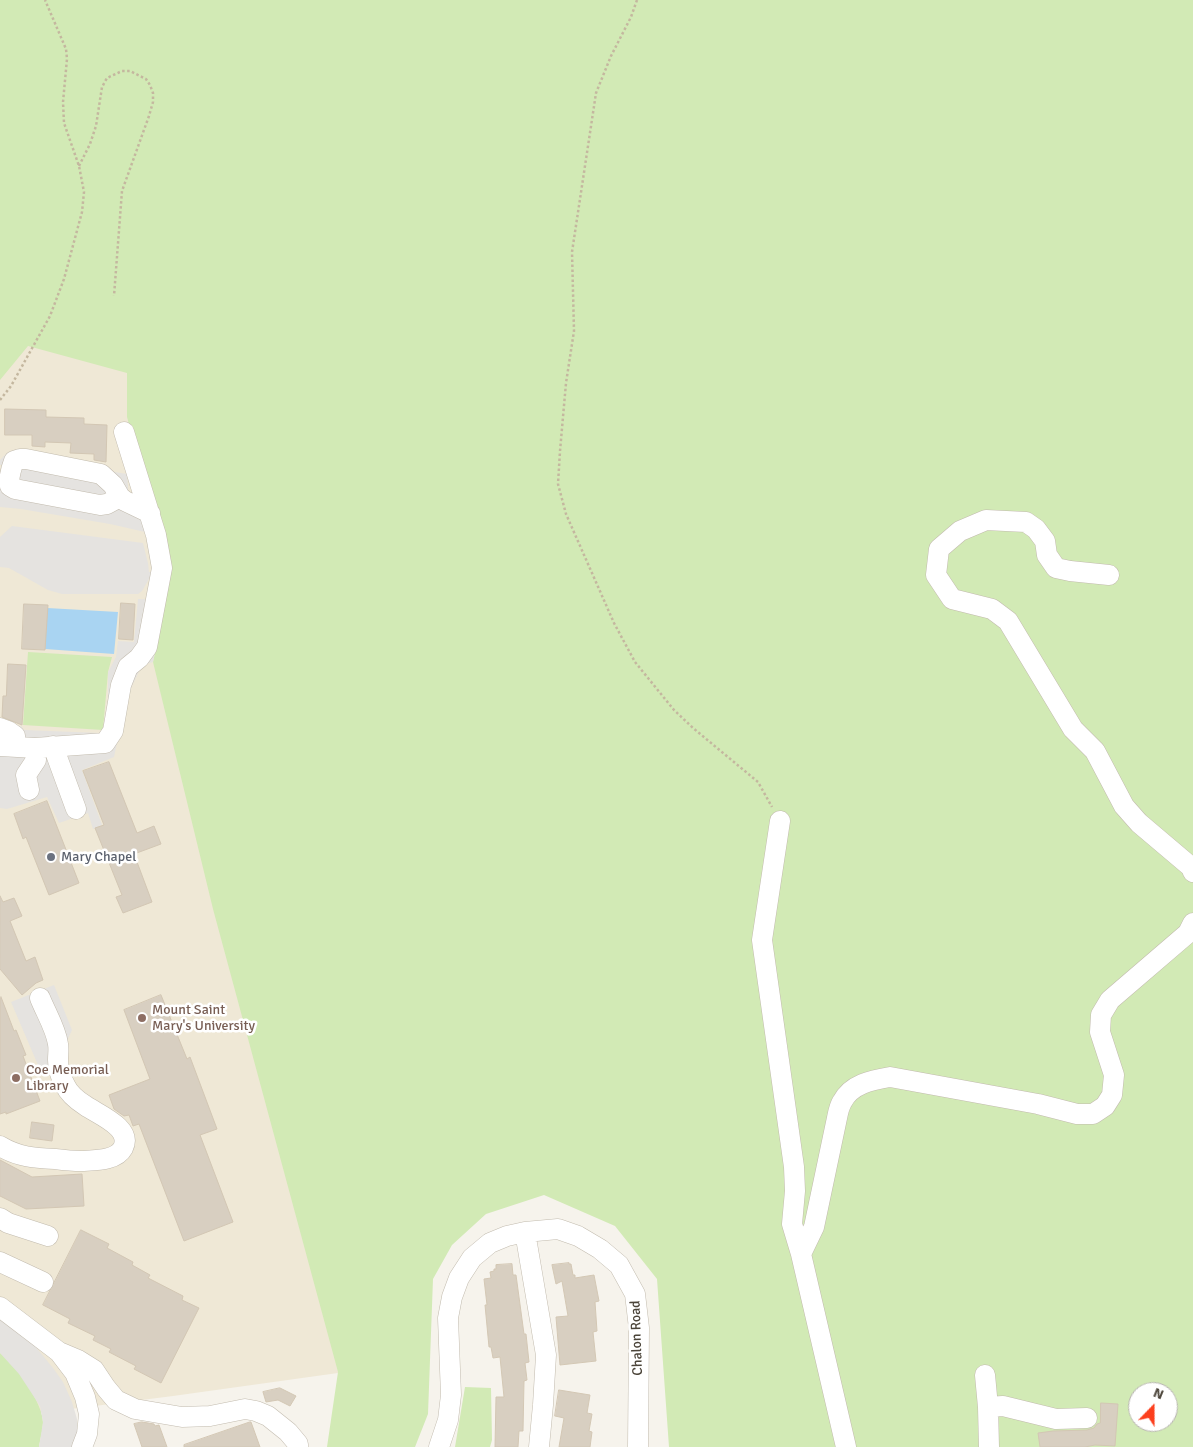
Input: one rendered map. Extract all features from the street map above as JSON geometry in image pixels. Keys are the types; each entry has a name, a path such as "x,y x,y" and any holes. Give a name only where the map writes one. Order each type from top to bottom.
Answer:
{"street":[{"path":"26,747 105,743 113,731 120,685 128,667 139,658 147,647 162,568 156,534 124,432"},
{"path":"120,497 107,504 100,505 15,489 10,486 9,482 11,468 14,461 26,459 101,474 113,485 120,497 125,501 150,513"},
{"path":"1109,575 1056,568 1047,555 1045,541 1036,529 1026,522 986,520 960,531 939,549 936,575 952,599 992,609 1008,621 1073,729 1095,751 1124,806 1139,823 1191,867 1193,872"},
{"path":"0,728 15,736 26,747 76,808"},
{"path":"26,747 36,760 26,776 29,790"},
{"path":"780,821 762,940 794,1168 795,1191 792,1224 801,1254 846,1447"},
{"path":"801,1254 814,1227 836,1118 842,1101 852,1088 870,1080 890,1077 1038,1104 1077,1114 1092,1114 1105,1106 1112,1095 1114,1075 1100,1032 1101,1015 1110,1000 1188,933 1193,923"},
{"path":"0,1146 26,1157 79,1161 102,1160 115,1156 125,1144 122,1130 74,1098 66,1087 59,1067 59,1046 56,1035 40,998"},
{"path":"0,1218 8,1223 48,1236"},
{"name":"Chalon Road","path":"439,1447 448,1420 451,1395 448,1318 452,1297 459,1278 472,1258 490,1243 507,1236 525,1232 558,1229 578,1236 600,1249 619,1265 635,1294 639,1328 638,1447"},
{"path":"525,1232 546,1355 539,1447"},
{"path":"0,1262 43,1282"},
{"path":"0,1307 59,1352 78,1360 94,1370 116,1400 135,1409 182,1417 210,1416 245,1410 256,1411 268,1416 288,1432 298,1444 298,1447"},
{"path":"59,1352 74,1373 85,1397 89,1414 87,1434 82,1447"},
{"path":"985,1375 989,1447"},
{"path":"988,1407 1002,1406 1056,1419 1087,1418"}],"path":[{"path":"0,400 11,386 50,316 64,279 82,212 84,192 79,166 64,123 63,102 67,59 66,49 45,0"},
{"path":"637,0 631,17 610,56 596,93 572,252 574,331 566,383 558,484 566,514 614,623 635,662 674,710 758,782 780,821"},
{"path":"79,166 90,144 96,126 102,87 107,78 122,71 130,71 146,79 153,93 153,102 122,191 114,296"}],"shaded area":[{"name":"Mount Saint Mary's University","path":"16,324 157,368 372,1364 338,1373 32,1414 0,1386 0,345"},
{"path":"7,453 127,474 129,501 139,503 145,532 110,524 0,507 0,476 7,466 0,465 0,460"},
{"path":"12,526 143,543 149,572 153,572 142,591 138,594 62,594 48,590 9,568 0,567 0,537"},
{"path":"138,599 161,600 151,651 155,653 153,662 142,665 122,707 108,713 108,672 116,657 118,641 134,642"},
{"path":"0,726 21,726 24,730 100,733 118,738 114,757 82,770 102,825 93,829 88,813 59,823 47,797 7,809 0,808"},
{"path":"54,985 72,1030 65,1045 66,1064 41,1072 11,1002"},
{"path":"0,1319 25,1334 63,1382 77,1419 77,1435 74,1447 39,1447 43,1422 40,1406 19,1374 0,1353"}],"green space":[{"path":"0,0 1193,0 1193,1447 669,1447 657,1279 615,1226 544,1195 486,1214 452,1245 433,1279 428,1414 415,1447 327,1447 338,1372 213,909 153,662 171,574 127,417 127,373 28,346 0,380"},
{"path":"28,652 112,657 108,672 103,730 23,725"},
{"path":"0,1353 28,1385 39,1406 43,1429 39,1447 0,1447"},
{"path":"465,1387 491,1388 492,1440 490,1447 455,1447"}],"water":[{"path":"47,608 118,612 114,654 45,649"}],"building":[{"path":"5,409 46,410 46,417 84,418 84,424 107,425 106,462 94,460 94,454 70,453 71,443 45,442 45,447 32,446 32,435 5,435"},
{"path":"121,603 135,604 133,640 119,639"},
{"path":"24,604 48,605 45,650 22,649"},
{"path":"8,664 26,665 22,725 2,717 3,696 6,696"},
{"path":"109,762 137,833 154,826 161,844 134,854 152,902 123,913 116,897 122,895 95,828 104,825 83,771"},
{"name":"Mary Chapel","path":"47,801 79,883 49,895 26,837 23,839 14,814"},
{"path":"0,896 3,902 14,898 22,916 10,921 26,961 35,957 43,980 36,983 22,995 0,969"},
{"path":"161,995 187,1059 190,1057 217,1129 200,1135 233,1222 184,1241 139,1124 133,1126 129,1115 124,1116 114,1109 109,1095 150,1079 124,1010"},
{"name":"Coe Memorial Library","path":"1,997 14,1031 16,1030 26,1055 23,1056 40,1101 6,1114 6,1112 0,1114"},
{"path":"32,1122 54,1125 52,1141 30,1138"},
{"path":"0,1160 32,1177 82,1174 84,1206 26,1209 0,1196"},
{"path":"81,1230 109,1244 107,1248 133,1262 132,1265 150,1275 148,1278 183,1296 182,1300 199,1308 161,1383 134,1369 136,1366 109,1352 111,1349 93,1340 95,1336 68,1323 70,1319 43,1305"},
{"path":"569,1263 575,1278 594,1275 599,1301 595,1302 597,1331 593,1332 596,1361 560,1365 556,1317 568,1316 562,1281 556,1284 552,1265"},
{"path":"512,1264 513,1275 516,1275 529,1362 525,1363 527,1380 524,1381 523,1431 519,1431 518,1447 495,1447 496,1397 504,1397 500,1357 493,1358 491,1347 489,1347 484,1279 491,1278 490,1272 496,1269 496,1265"},
{"path":"280,1388 296,1396 290,1406 278,1400 266,1402 263,1392"},
{"path":"559,1390 590,1395 587,1413 592,1414 589,1431 592,1432 590,1447 559,1447 564,1418 555,1416"},
{"path":"1101,1403 1118,1404 1115,1446 1040,1447 1038,1433 1094,1428 1100,1423"},
{"path":"142,1422 154,1424 155,1426 159,1425 167,1447 142,1447 134,1424"},
{"path":"251,1422 260,1447 184,1447 184,1445"}],"place":[{"name":"Mary Chapel","path":"51,857"},
{"name":"Mount Saint Mary's University","path":"142,1018"},
{"name":"Coe Memorial Library","path":"16,1078"}]}
